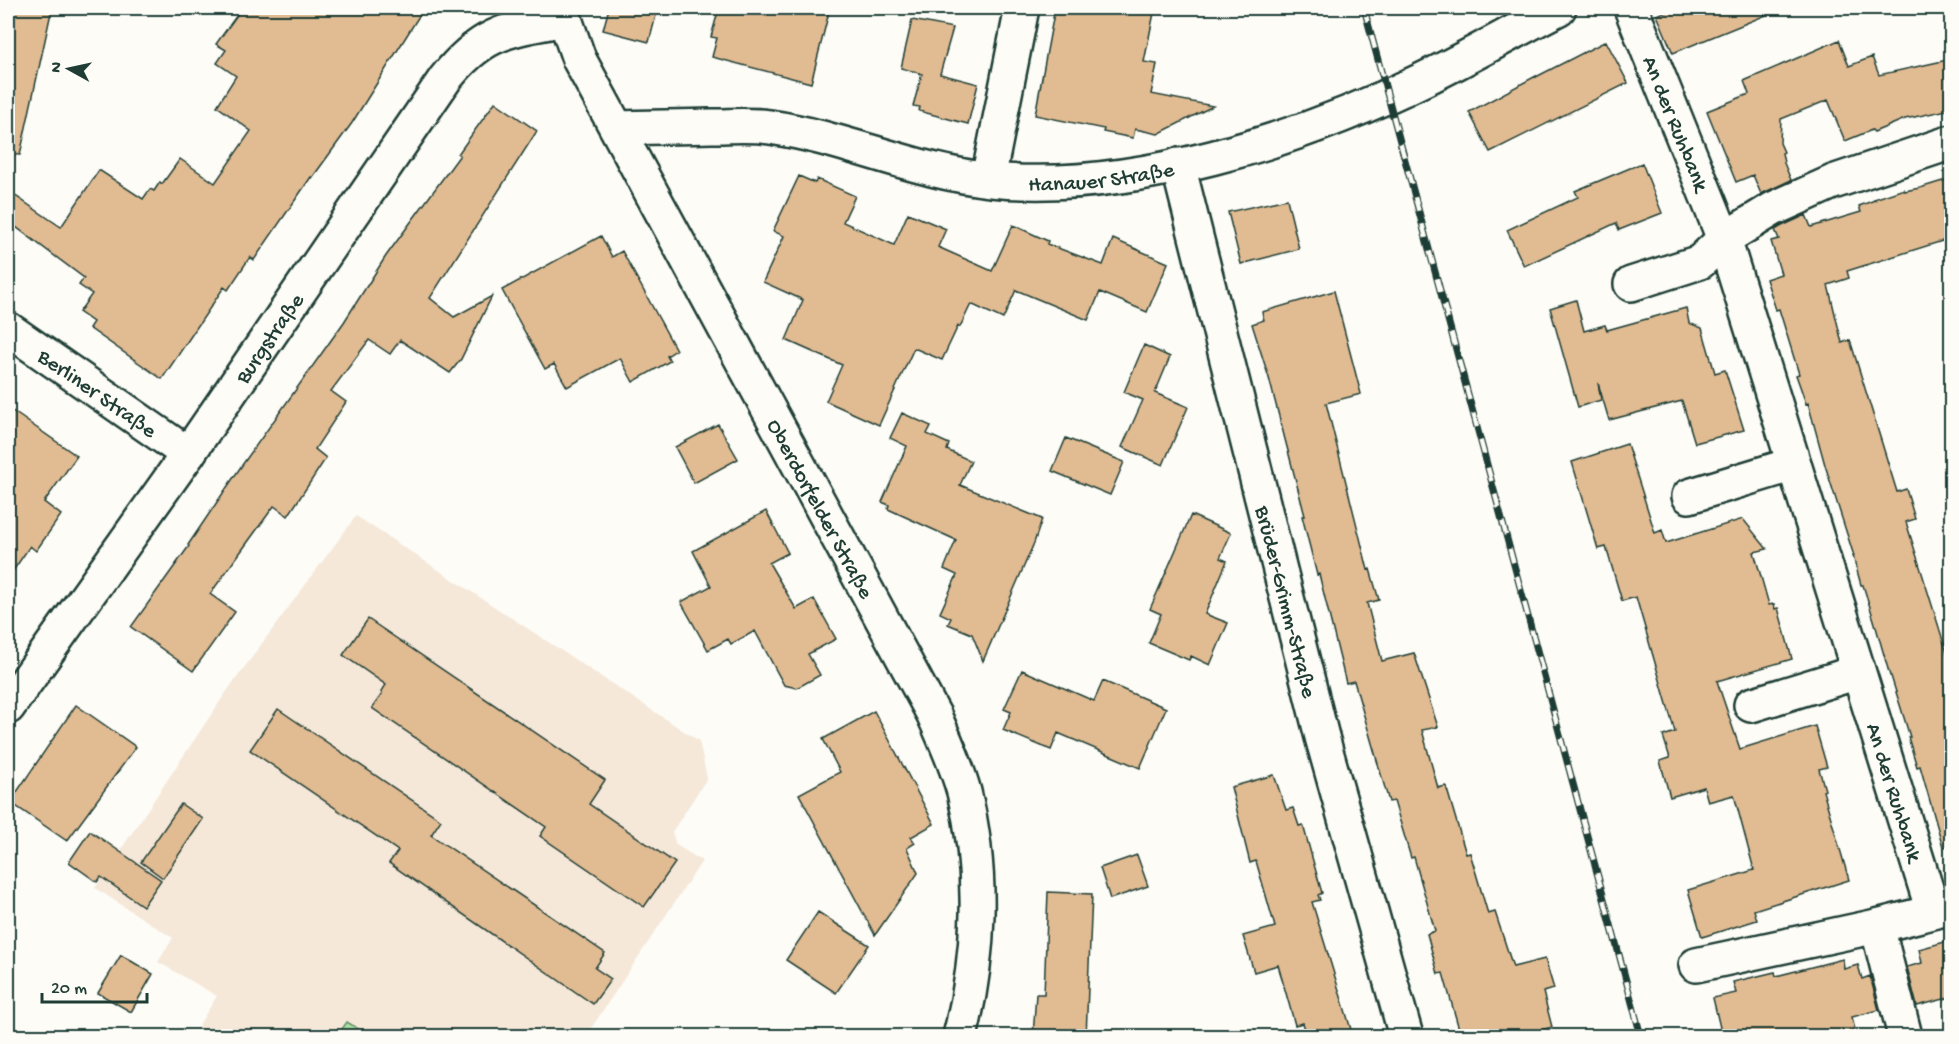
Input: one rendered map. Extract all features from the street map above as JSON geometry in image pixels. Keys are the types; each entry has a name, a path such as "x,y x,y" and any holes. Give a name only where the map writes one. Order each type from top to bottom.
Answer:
{"street":[{"path":"988,179 1022,8"},
{"name":"Hanauer Straße","path":"618,128 768,127 796,132 921,167 988,179 1051,182 1096,178 1178,165 1294,133 1388,96 1559,8"},
{"name":"An der Ruhbank","path":"1631,8 1724,239 1858,672 1942,909 1877,926 1696,965"},
{"name":"Oberdorfelder Straße","path":"564,13 579,59 934,715 953,758 964,791 972,830 977,897 973,970 968,1005 960,1036"},
{"name":"Burgstraße","path":"8,707 188,454 460,60 479,44 506,31 564,13"},
{"path":"1631,284 1700,261 1724,239 1773,209 1833,182 1952,142"},
{"name":"Brüder-Grimm-Straße","path":"1178,165 1322,737 1406,1036"},
{"name":"Berliner Straße","path":"8,329 188,454"},
{"path":"1689,496 1794,464"},
{"path":"1750,705 1858,672"},
{"path":"1877,926 1905,1036"}],"shaded area":[{"path":"356,516 699,741 707,778 672,832 676,845 702,861 586,1036 192,1036 217,996 158,962 173,938 95,888 227,691"}],"green space":[{"path":"347,1022 370,1036 337,1036"}],"building":[{"path":"8,8 52,8 20,155 8,154"},
{"path":"242,8 424,8 352,123 311,177 254,260 250,257 228,290 224,287 162,379 89,328 93,322 79,312 92,294 79,285 84,278 8,221 8,191 61,227 99,170 143,199 150,189 154,191 160,182 162,184 180,159 215,183 251,131 217,106 236,76 217,63 226,50 216,44"},
{"path":"609,8 658,8 649,42 603,30"},
{"path":"719,8 830,8 811,83 712,57 717,38 711,37"},
{"path":"1055,8 1155,8 1144,62 1157,64 1151,94 1213,106 1158,134 1135,129 1133,138 1103,132 1104,129 1035,115"},
{"path":"1676,8 1781,9 1673,53 1657,15"},
{"path":"912,20 953,28 940,74 978,84 968,124 919,111 920,107 913,106 922,74 901,68"},
{"path":"1839,40 1849,66 1872,57 1879,75 1952,59 1952,109 1905,119 1845,141 1828,100 1781,119 1780,143 1784,152 1782,153 1784,163 1791,180 1761,194 1753,175 1736,182 1707,111 1749,94 1744,81"},
{"path":"1606,41 1628,83 1490,152 1469,112"},
{"path":"495,102 537,131 430,298 454,317 492,296 461,359 450,373 400,340 390,354 369,340 331,391 346,402 315,449 326,458 288,516 274,506 210,594 235,612 193,671 131,627 344,322 386,256 460,155 458,154"},
{"path":"1642,163 1662,213 1619,230 1616,223 1524,266 1507,230 1578,197 1575,191"},
{"path":"799,176 815,183 817,179 855,196 843,222 894,245 908,213 946,229 938,247 992,271 1013,225 1048,241 1047,244 1103,265 1113,239 1168,263 1147,312 1100,292 1088,320 1016,290 1003,319 971,304 942,360 914,348 879,425 826,401 842,365 786,340 803,300 763,282 784,236 773,231"},
{"path":"1952,178 1952,238 1847,271 1849,278 1828,285 1842,343 1850,340 1897,492 1906,489 1915,519 1906,522 1952,669 1952,846 1943,847 1920,766 1917,767 1874,620 1863,585 1861,585 1808,403 1806,404 1796,375 1799,374 1779,309 1776,310 1766,279 1781,274 1771,241 1779,239 1775,230 1782,226 1806,215 1811,227 1861,212 1859,206 1874,199 1904,189 1904,191 1920,188"},
{"path":"1287,199 1299,249 1241,264 1228,212"},
{"path":"601,236 612,257 622,251 676,350 667,356 670,361 633,382 620,358 567,387 554,364 545,369 502,290"},
{"path":"1334,291 1361,394 1326,403 1368,570 1370,569 1379,600 1367,603 1382,661 1414,653 1438,727 1422,730 1438,788 1446,786 1466,854 1470,853 1488,914 1495,912 1513,967 1545,959 1554,989 1543,992 1552,1027 1520,1036 1461,1036 1443,973 1438,974 1427,934 1435,931 1414,857 1411,858 1394,801 1389,802 1354,681 1346,683 1269,378 1252,324 1264,320 1262,312"},
{"path":"1576,300 1584,331 1605,325 1607,330 1686,308 1689,323 1702,328 1715,373 1725,370 1744,430 1695,443 1682,401 1609,420 1598,383 1601,400 1578,407 1550,308"},
{"path":"1144,345 1170,357 1155,393 1188,407 1163,465 1122,447 1143,400 1124,392"},
{"path":"8,408 77,456 44,502 61,515 36,551 30,546 8,578"},
{"path":"902,413 931,426 927,434 949,444 947,450 971,461 960,485 1042,519 1034,543 983,661 972,634 948,624 951,618 940,613 957,575 944,569 956,540 888,509 889,505 882,502 907,446 890,438"},
{"path":"718,424 738,459 694,483 675,447"},
{"path":"1066,438 1124,462 1110,495 1052,471"},
{"path":"1627,444 1655,533 1662,530 1666,543 1743,519 1767,549 1754,552 1769,605 1774,604 1775,609 1778,608 1792,659 1717,681 1740,749 1815,726 1827,767 1819,769 1825,790 1823,791 1849,880 1754,910 1757,920 1702,937 1688,890 1754,870 1734,795 1708,802 1704,787 1670,797 1660,761 1670,758 1663,736 1675,732 1636,597 1622,601 1606,547 1598,549 1572,462"},
{"path":"766,511 788,553 769,563 796,609 814,599 836,639 808,654 820,675 797,688 784,685 755,631 731,644 728,639 708,650 681,602 711,586 693,551"},
{"path":"1191,515 1231,533 1220,558 1227,561 1205,614 1228,623 1210,665 1191,656 1189,660 1149,643 1161,614 1150,609"},
{"path":"368,619 605,780 589,804 675,863 644,907 540,836 546,827 372,708 386,685 343,655"},
{"path":"1022,670 1094,701 1103,681 1166,708 1140,768 1058,733 1051,750 1003,730 1011,712 1004,709"},
{"path":"76,705 136,747 67,841 10,802"},
{"path":"278,709 441,820 431,835 605,953 595,968 611,979 593,1004 389,863 398,851 250,750"},
{"path":"874,711 934,824 911,837 915,843 907,848 918,873 875,935 799,794 840,772 823,739"},
{"path":"1274,775 1286,810 1293,808 1299,826 1303,825 1322,893 1318,895 1320,900 1312,902 1353,1036 1307,1036 1303,1023 1295,1025 1278,965 1254,972 1243,936 1275,927 1256,861 1250,863 1231,787"},
{"path":"181,804 203,819 163,878 141,862"},
{"path":"90,831 161,880 143,906 101,877 97,882 69,862"},
{"path":"1137,855 1148,886 1110,899 1100,868"},
{"path":"1048,892 1092,894 1086,1036 1033,1036 1036,994 1044,994"},
{"path":"818,912 869,945 836,993 786,960"},
{"path":"1952,940 1952,997 1917,1006 1907,967 1922,963 1919,949"},
{"path":"121,955 153,974 131,1012 98,993"},
{"path":"1843,959 1844,969 1858,965 1862,979 1870,976 1879,1010 1852,1017 1855,1030 1830,1036 1722,1036 1713,998 1736,993 1733,982 1775,972 1776,976"}],"railway":[{"path":"1364,8 1641,1036"}]}
